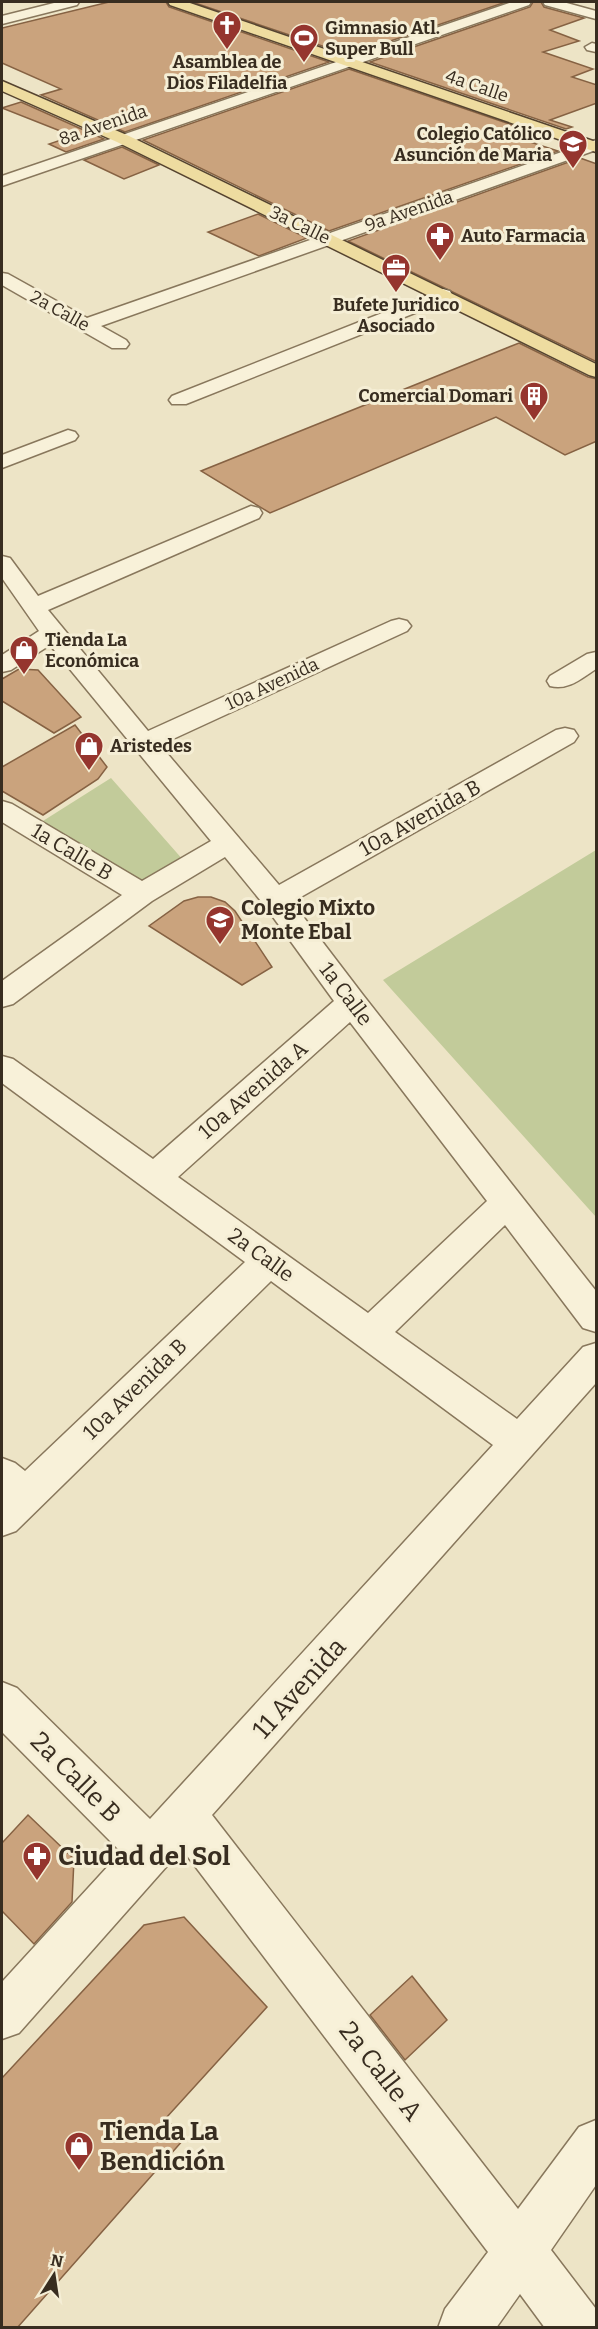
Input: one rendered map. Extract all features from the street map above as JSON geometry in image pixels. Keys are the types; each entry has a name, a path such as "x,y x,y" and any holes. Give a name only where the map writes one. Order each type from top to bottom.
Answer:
{"main road":[{"name":"4a Calle","path":"175,2 595,146"},
{"name":"3a Calle","path":"2,86 123,139 597,370"},
{"path":"560,353 597,357"}],"street":[{"path":"2,20 72,2"},
{"name":"8a Avenida","path":"2,181 524,2"},
{"path":"550,2 597,15"},
{"name":"9a Avenida","path":"86,325 595,146"},
{"name":"2a Calle","path":"2,278 119,344"},
{"path":"179,400 443,296"},
{"path":"2,462 68,436"},
{"path":"34,607 251,513"},
{"name":"1a Calle","path":"2,563 53,633 275,899 352,1003 597,1317"},
{"name":"10a Avenida","path":"145,742 399,626"},
{"path":"2,665 53,633"},
{"path":"559,681 597,659"},
{"name":"10a Avenida B","path":"275,899 565,736"},
{"name":"1a Calle B","path":"2,810 142,894"},
{"path":"2,996 142,894 228,843"},
{"name":"10a Avenida A","path":"154,1178 352,1003"},
{"name":"2a Calle","path":"2,1067 520,1443"},
{"path":"370,1334 507,1202"},
{"name":"10a Avenida B","path":"9,1496 268,1261"},
{"name":"11 Avenida","path":"2,2016 597,1358"},
{"name":"2a Calle B","path":"2,1703 151,1851"},
{"name":"2a Calle A","path":"184,1815 578,2328"},
{"path":"464,2328 597,2144"}],"green space":[{"path":"111,778 184,861 141,889 35,826"},
{"path":"596,850 596,1217 383,980"}],"building":[{"path":"109,2 166,2 169,7 329,62 125,132 41,95 61,89 2,63 2,28"},
{"path":"192,2 506,2 349,55"},
{"path":"533,2 541,2 544,7 584,18 550,30 579,41 543,52 593,69 572,77 597,85 597,103 550,120 572,127 566,129 370,62 530,7"},
{"path":"349,69 547,137 533,143 558,151 329,231 143,140"},
{"path":"21,102 104,139 66,152 49,144 73,136 2,108"},
{"path":"122,147 159,165 124,179 84,160"},
{"path":"580,158 597,164 597,362 348,241"},
{"path":"258,214 307,238 259,256 208,232"},
{"path":"519,343 588,377 597,379 597,441 565,455 496,417 270,513 201,471"},
{"path":"19,669 38,670 81,717 54,733 2,701 2,679"},
{"path":"75,725 107,767 98,779 43,815 2,791 2,767"},
{"name":"Colegio Mixto Monte Ebal","path":"198,897 211,897 225,902 235,911 272,967 242,985 149,926 184,901"},
{"name":"Ciudad del Sol","path":"28,1815 74,1859 72,1902 34,1944 2,1911 2,1843"},
{"path":"184,1917 267,2007 166,2118 184,2139 17,2328 2,2328 2,2078 144,1925"},
{"path":"412,1976 447,2020 405,2060 370,2015"}],"place":[{"name":"Asamblea de Dios Filadelfia","path":"227,50"},
{"name":"Gimnasio Atl. Super Bull","path":"304,64"},
{"name":"Colegio Católico Asunción de Maria","path":"573,170"},
{"name":"Auto Farmacia","path":"440,262"},
{"name":"Bufete Juridico Asociado","path":"396,294"},
{"name":"Comercial Domari","path":"534,422"},
{"name":"Tienda La Económica","path":"24,676"},
{"name":"Aristedes","path":"89,772"},
{"name":"Colegio Mixto Monte Ebal","path":"220,946"},
{"name":"Ciudad del Sol","path":"37,1882"},
{"name":"Tienda La Bendición","path":"79,2172"}]}
